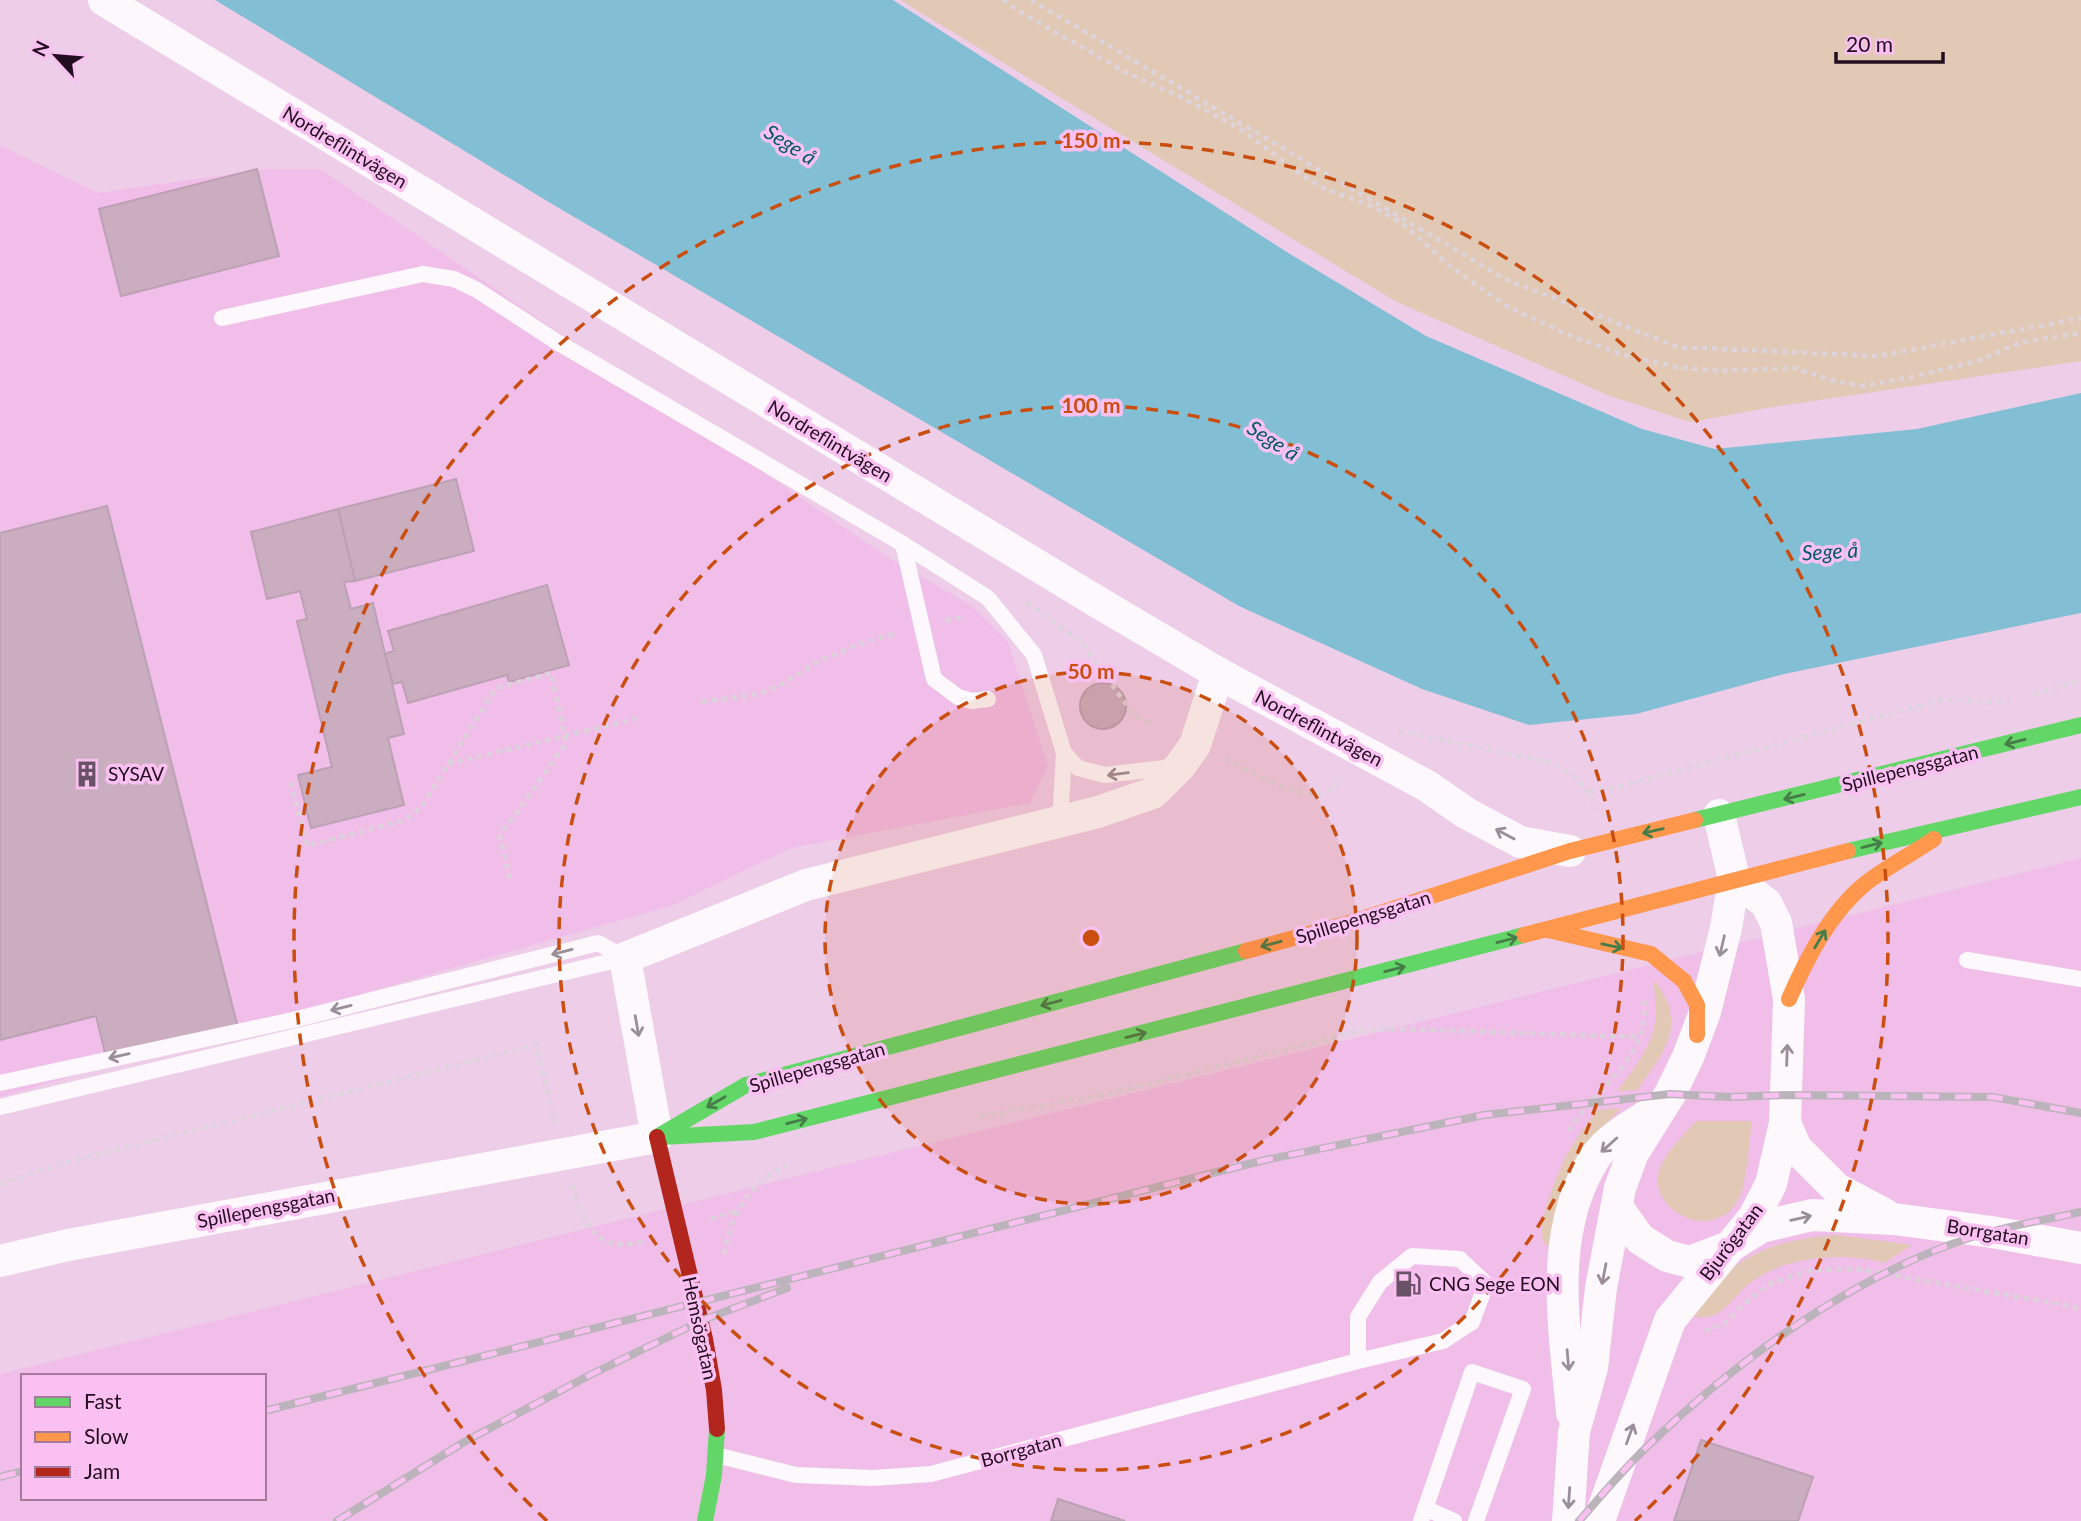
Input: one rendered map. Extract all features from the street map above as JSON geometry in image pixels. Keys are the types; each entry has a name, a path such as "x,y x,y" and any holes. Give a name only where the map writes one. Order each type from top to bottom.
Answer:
{"street":[{"name":"Nordreflintvägen","path":"104,0 1218,673 1344,752 1427,786 1465,813 1520,842 1570,851"},
{"path":"657,1137 625,958 806,885 1098,812 1153,793 1180,766 1195,745 1218,673"},
{"name":"Spillepengsgatan","path":"657,1137 746,1085 1349,923 1570,851 2081,725"},
{"name":"Spillepengsgatan","path":"0,1261 96,1240 657,1137 754,1132 1546,930 1734,879 2081,797"},
{"path":"1574,1432 1592,1368 1601,1288 1620,1188 1633,1153 1670,1094 1697,1035 1716,970 1734,879 1719,815"},
{"path":"1789,999 1804,964 1827,926 1865,884 1958,824"},
{"name":"Bjurögatan","path":"1599,1521 1670,1320 1754,1217 1771,1184 1785,1123 1789,999 1776,923 1766,903 1734,879"},
{"path":"1546,930 1651,954 1684,981 1697,1005 1697,1035"},
{"path":"1568,1521 1574,1432 1562,1302 1565,1234 1576,1198 1597,1155 1625,1130 1663,1104"},
{"name":"Borrgatan","path":"1785,1123 1796,1148 1837,1189 1894,1219"},
{"name":"Hemsögatan","path":"657,1137 702,1320 716,1418 716,1455 705,1521"},
{"name":"Borrgatan","path":"1617,1207 1640,1240 1667,1256 1690,1262 1729,1247 1761,1227 1812,1215 1894,1219 1993,1232 2081,1248"}],"lane":[{"path":"222,318 423,274 454,279 477,290 584,358 903,544 988,598 1034,655 1064,753 1060,822"},
{"path":"903,544 934,679 958,698 972,701 988,699"},
{"path":"1064,753 1078,768 1105,775 1180,766"},
{"path":"0,1083 293,1020 598,943 625,958"},
{"path":"0,1107 625,958"},
{"path":"1967,960 2081,979"},
{"name":"Borrgatan","path":"716,1455 796,1475 873,1478 931,1474 1443,1341 1472,1322 1486,1284 1460,1259 1412,1256 1380,1282 1358,1317 1359,1361"},
{"path":"1454,1521 1423,1515 1472,1372 1523,1389 1476,1521"}],"path":[{"path":"1003,0 1129,74 1181,97 1242,130 1321,187 1371,206 1401,222 1451,267 1510,308 1571,336 1624,355 1687,368 1795,368 1862,386 1981,360 2021,342 2081,333"},
{"path":"1031,0 1507,280 1678,347 1878,356 2081,318"},
{"path":"1022,598 1082,643 1133,714 1152,725"},
{"path":"702,702 757,694 779,686 819,661 862,643 958,618 966,612"},
{"path":"291,782 307,846 402,821 420,809 496,688 551,673 566,743 500,836 511,884"},
{"path":"2023,698 2081,680"},
{"path":"1394,730 1550,762 1570,772 1588,791 1614,788 1942,699 1991,705 2012,701"},
{"path":"448,764 639,718"},
{"path":"1214,754 1297,792 1311,795 1324,793 1335,787 1344,752"},
{"path":"975,1117 1107,1094 1359,1031 1399,1029 1640,1037"},
{"path":"0,1184 71,1161 536,1045"},
{"path":"723,1266 726,1239 737,1211 756,1185 775,1170 798,1159"},
{"path":"1703,1332 1724,1324 1771,1283 1812,1270 1857,1269 2081,1308"}],"shaded area":[{"path":"900,0 2081,0 2081,361 1690,422 1610,396 1395,301"},
{"path":"0,145 97,193 267,169 320,169 886,556 972,606 1008,642 1048,766 1030,803 791,848 673,905 0,1097"},
{"path":"2081,858 2081,1521 0,1521 0,1374"},
{"path":"1653,979 1670,1009 1669,1036 1664,1050 1637,1090 1617,1091 1636,1066 1651,1038 1656,1013"},
{"path":"1621,1108 1591,1140 1552,1248 1549,1247 1543,1241 1542,1224 1566,1156 1597,1110"},
{"path":"1696,1121 1752,1121 1741,1193 1726,1214 1712,1220 1696,1220 1680,1215 1668,1205 1660,1191 1658,1176 1665,1158"},
{"path":"1837,1235 1912,1245 1884,1263 1842,1257 1785,1265 1751,1282 1716,1314 1692,1316 1718,1281 1744,1260 1788,1242"}],"water":[{"name":"Sege å","path":"215,0 893,0 1290,254 1426,336 1642,429 1715,449 1917,429 2081,393 2081,613 1784,674 1636,714 1529,725 1422,689 1239,606 552,204"}],"building":[{"path":"257,169 279,256 121,296 99,209"},
{"path":"456,479 474,551 355,581 338,509"},
{"name":"SYSAV","path":"107,506 238,1028 106,1057 96,1016 0,1040 0,533"},
{"path":"338,509 355,581 344,582 351,609 373,603 404,734 388,738 404,805 311,828 298,775 332,767 297,621 307,619 300,591 267,599 251,532"},
{"path":"547,585 569,665 509,682 507,675 408,703 402,682 393,684 385,654 394,651 388,631"},
{"path":"1103,683 1119,690 1126,706 1119,722 1103,729 1087,722 1080,706 1087,690"},
{"path":"1701,1440 1813,1477 1798,1521 1674,1521"},
{"path":"1058,1499 1125,1521 1051,1521"}],"railway":[{"path":"266,1410 1265,1160 1484,1115 1670,1094 1729,1097 1993,1097 2081,1113"},
{"path":"1579,1521 1632,1462 1685,1411 1760,1350 1842,1296 1928,1253 1972,1237 2081,1212"},
{"path":"337,1521 464,1442 590,1375 703,1320 787,1288"},
{"path":"0,1477 21,1472"}],"traffic: fast":[{"path":"1695,820 2081,725"},
{"path":"1848,851 2081,797"},
{"path":"662,1137 754,1132 1524,935"},
{"path":"657,1137 746,1085 1246,951"},
{"path":"705,1521 714,1475 717,1429"}],"traffic: slow":[{"path":"1246,951 1349,923 1570,851 1695,820"},
{"path":"1789,999 1812,952 1841,908 1882,871 1934,839"},
{"path":"1524,935 1848,851"},
{"path":"1548,930 1651,954 1684,981 1697,1005 1697,1035"}],"traffic: jam":[{"path":"657,1137 705,1339 714,1390 717,1429"}],"place":[{"name":"SYSAV","path":"87,774"},
{"name":"CNG Sege EON","path":"1408,1284"}]}
